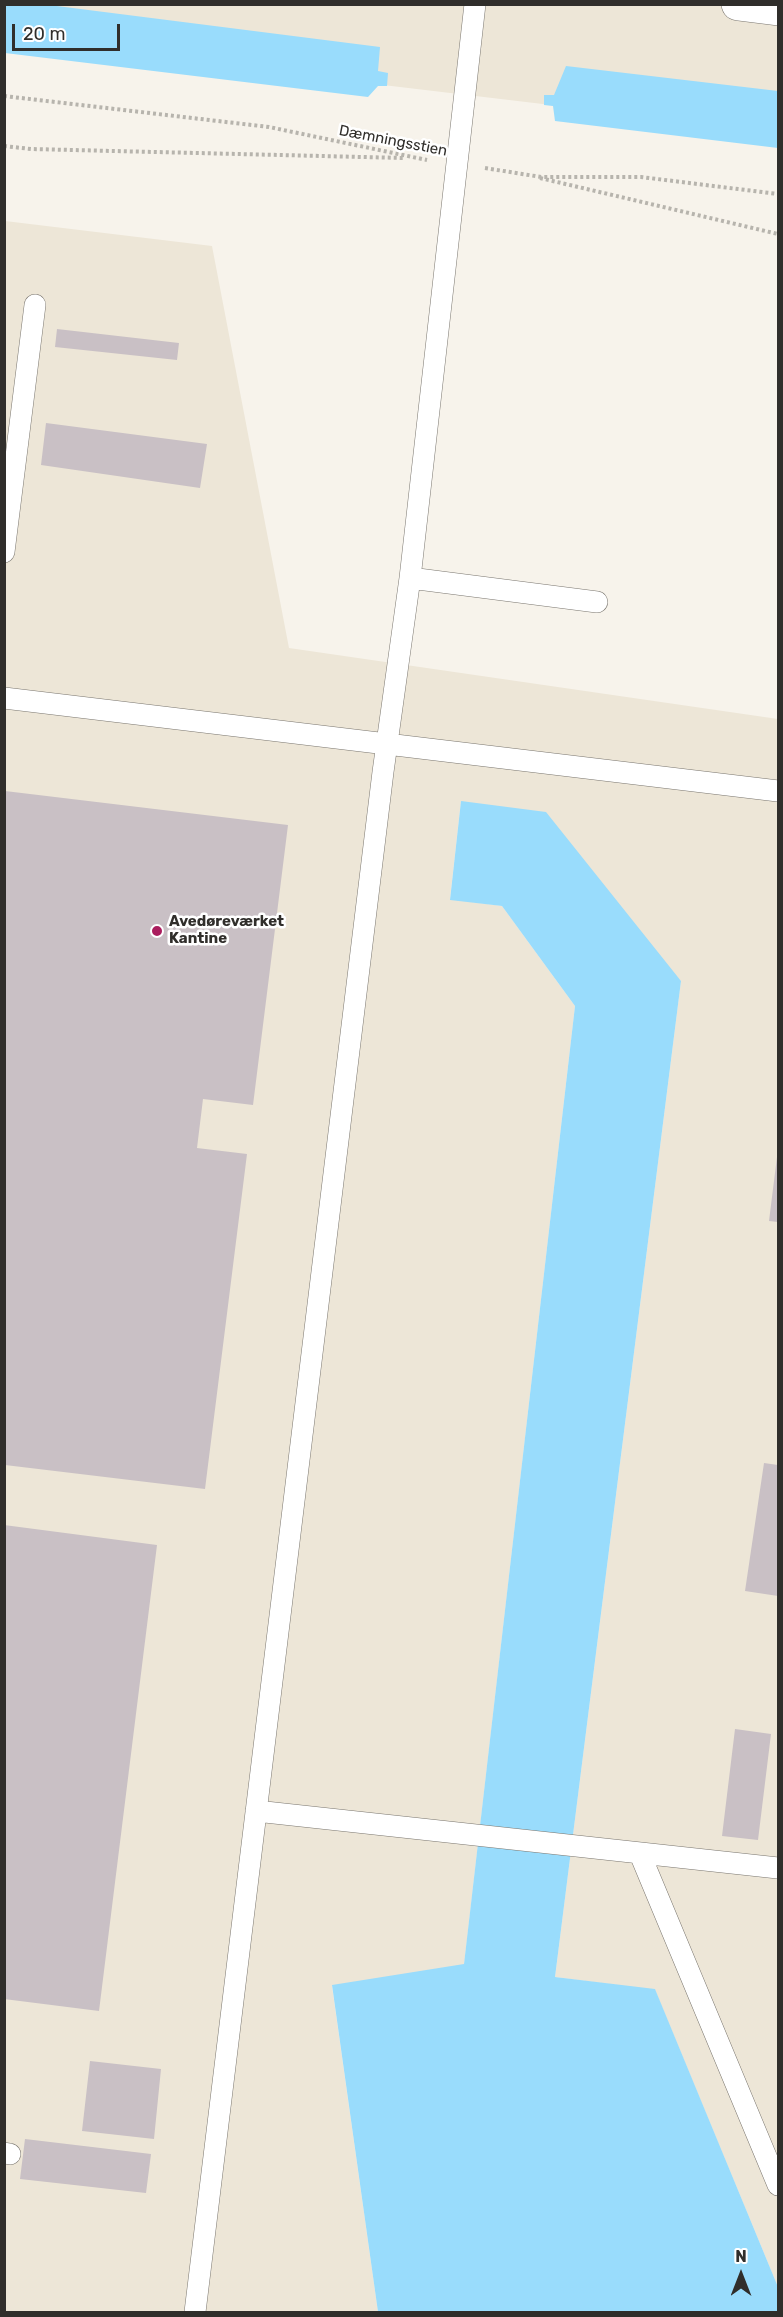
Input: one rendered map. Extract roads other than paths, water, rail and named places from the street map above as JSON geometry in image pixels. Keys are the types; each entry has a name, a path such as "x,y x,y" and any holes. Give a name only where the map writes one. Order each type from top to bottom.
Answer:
{"street":[{"path":"738,4 778,9"}],"lane":[{"path":"195,2313 386,743 410,578 475,4"},
{"path":"4,552 35,305"},
{"path":"410,578 597,602"},
{"path":"4,698 778,791"},
{"path":"256,1811 778,1868"},
{"path":"640,1854 778,2185"}],"water":[{"path":"41,4 380,47 378,71 388,73 387,86 378,86 368,97 5,53 5,5"},
{"path":"566,66 778,91 778,148 555,121 553,106 544,105 544,95 554,95"},
{"path":"461,801 546,812 681,981 555,1977 655,1989 778,2287 778,2312 378,2312 332,1985 464,1964 575,1006 502,906 450,900"}],"place":[{"name":"Avedøreværket Kantine","path":"157,931"}]}
